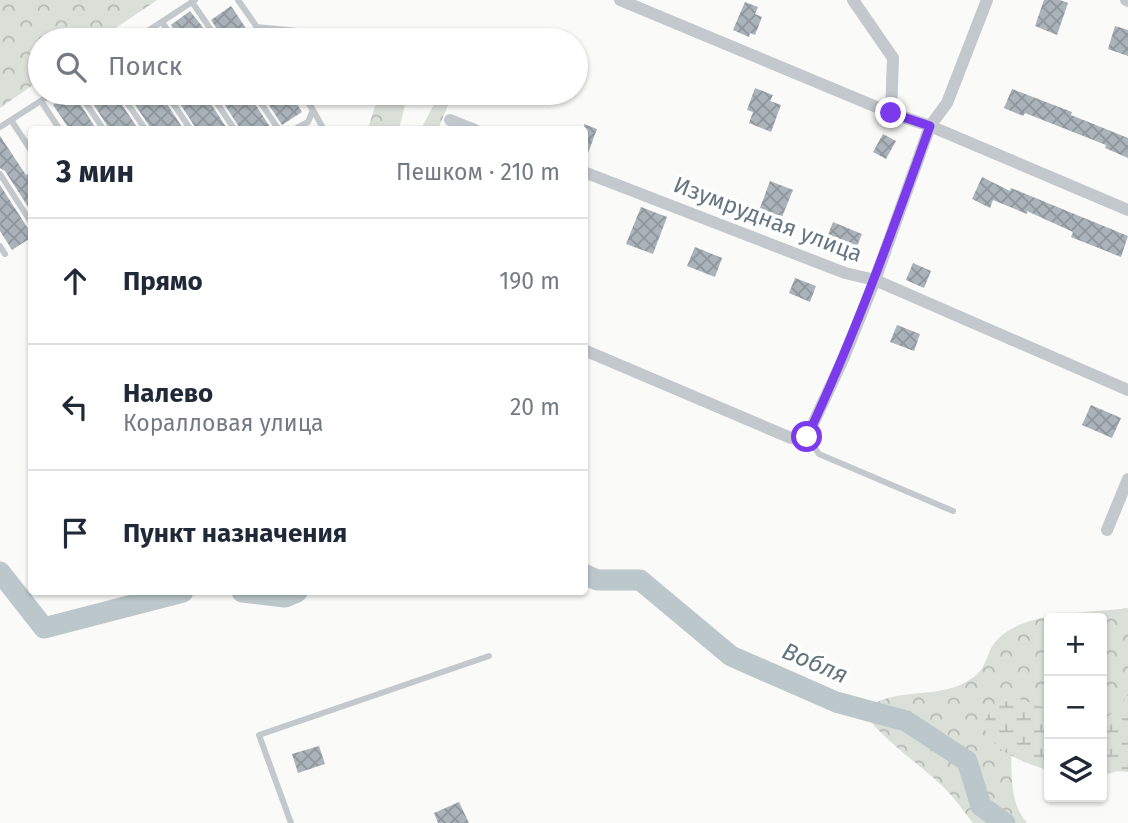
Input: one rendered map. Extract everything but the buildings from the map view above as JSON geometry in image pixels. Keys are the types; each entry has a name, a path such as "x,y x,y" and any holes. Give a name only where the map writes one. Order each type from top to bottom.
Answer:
{"street":[{"path":"620,0 1128,210"},
{"path":"853,0 893,58 891,113"},
{"path":"588,352 791,438 807,437 875,281 930,126 947,103 987,0"},
{"path":"450,120 465,126"},
{"name":"Изумрудная улица","path":"588,174 845,273 875,281 1128,390"},
{"path":"1107,530 1128,479"}],"lane":[{"path":"238,0 256,27 267,28"},
{"path":"153,28 193,1 210,28"},
{"path":"162,22 166,28"},
{"path":"0,127 35,105"},
{"path":"44,105 57,126"},
{"path":"87,105 101,126"},
{"path":"128,105 143,126"},
{"path":"174,105 188,126"},
{"path":"218,105 232,126"},
{"path":"262,105 276,126"},
{"path":"310,105 322,126"},
{"path":"300,126 308,122 313,110"},
{"path":"11,120 28,146"},
{"path":"0,174 28,218"},
{"path":"0,246 5,254"},
{"path":"807,437 819,454 953,511"},
{"path":"291,823 259,735 489,656"}],"green space":[{"path":"0,0 157,0 116,28 28,28 28,88 0,108"},
{"path":"375,105 405,105 400,126 369,126"},
{"path":"434,105 448,105 439,126 423,126"},
{"path":"1128,608 1128,760 1107,758 1107,613 1080,613"},
{"path":"1043,618 1044,752 1011,753 1015,799 1027,823 973,823 942,786 874,726 863,708 888,698 948,689 966,682 980,671 994,643 1000,637 1012,628"},
{"path":"1128,694 1128,772 1118,771 1107,774 1107,716 1118,710"},
{"path":"1017,698 1044,707 1044,769 1010,755 988,735 983,725 989,714"}],"waterway":[{"name":"Вобля","path":"0,572 44,628 171,595"},
{"name":"Вобля","path":"588,576 597,580 640,580 731,656 836,702 906,721 967,761 981,806 1005,823"},
{"name":"Вобля","path":"268,595 290,595"}],"route":[{"path":"807,437 875,281 930,126 891,113"}]}
